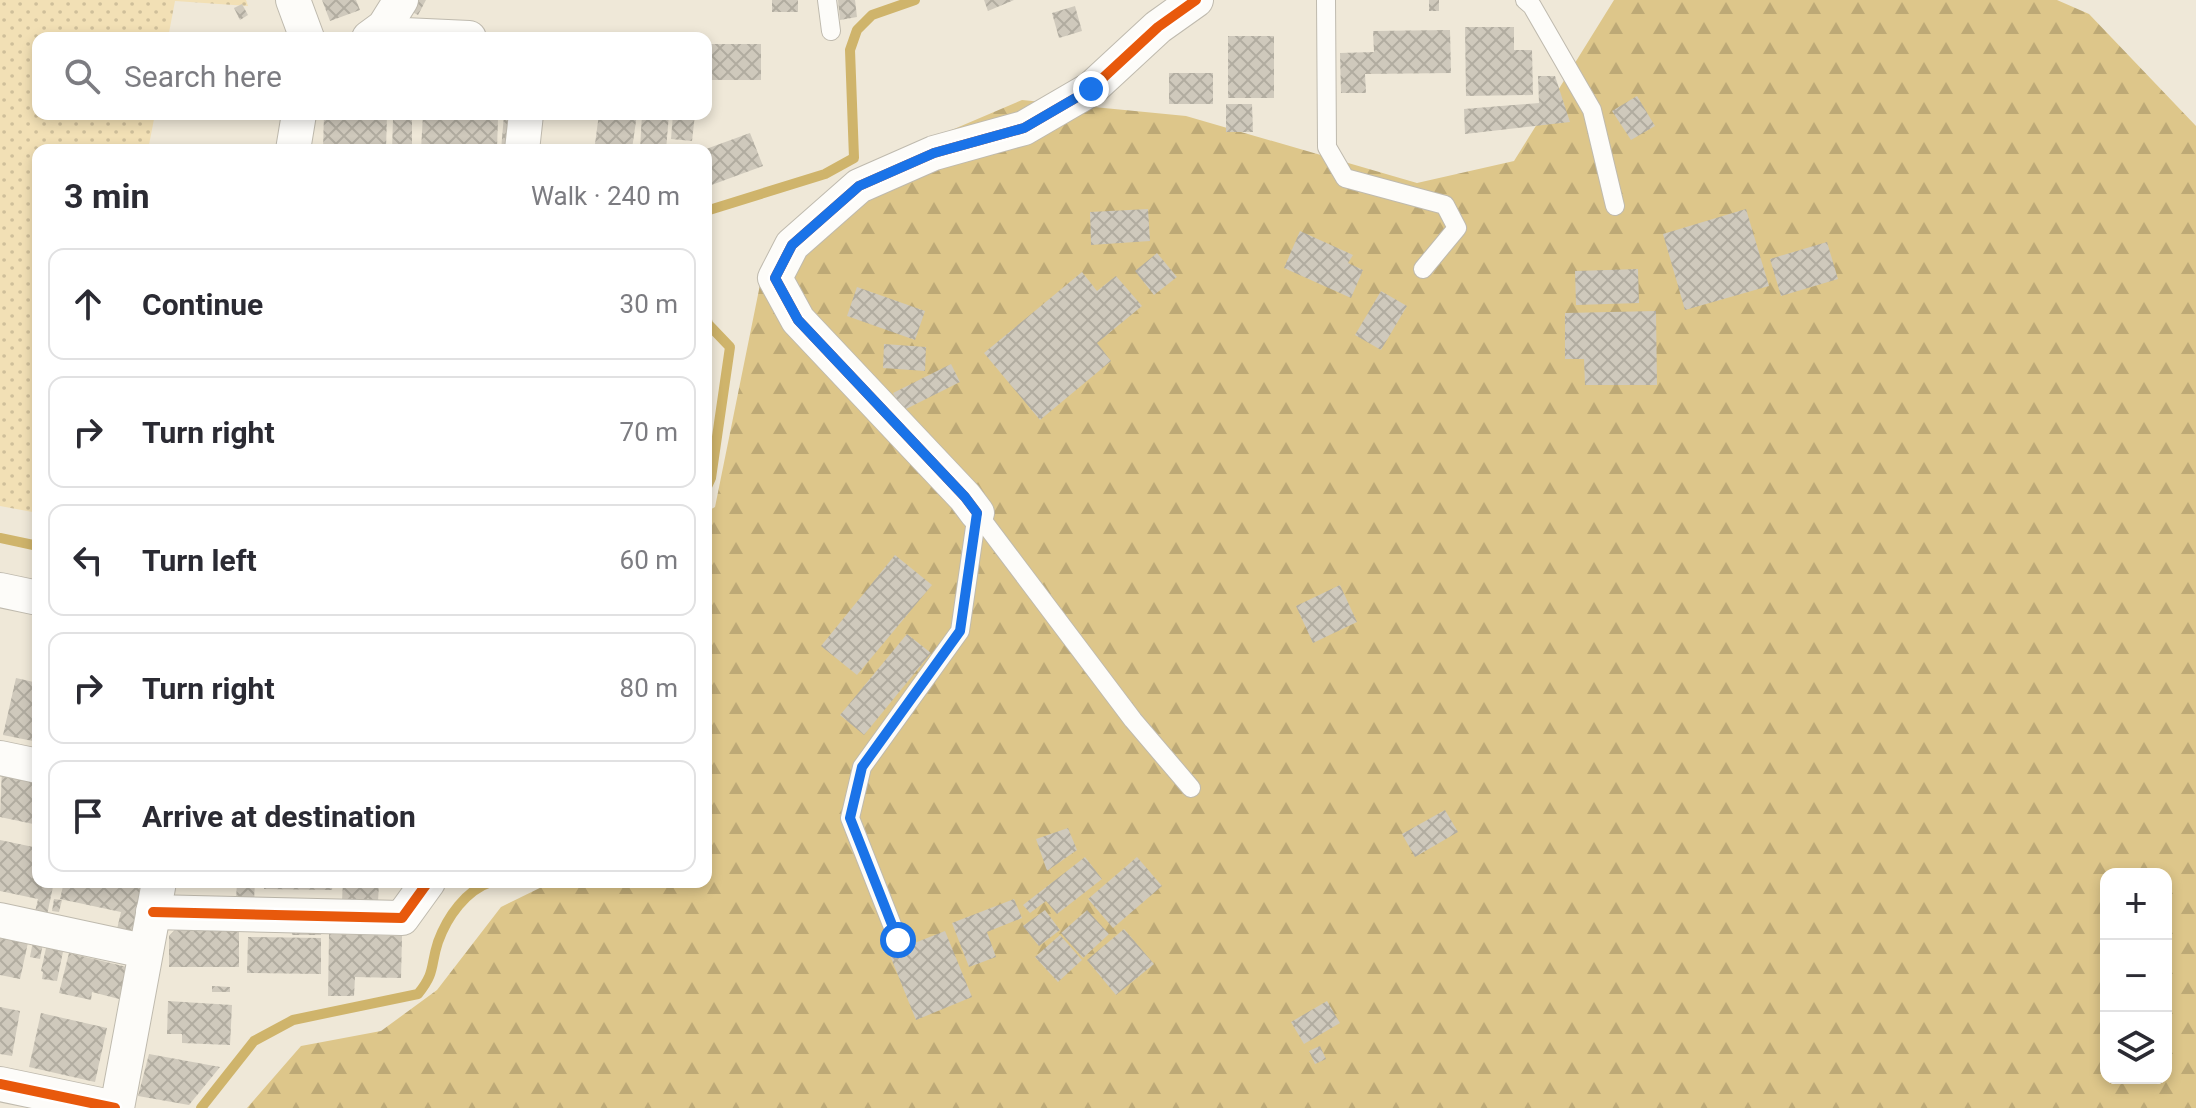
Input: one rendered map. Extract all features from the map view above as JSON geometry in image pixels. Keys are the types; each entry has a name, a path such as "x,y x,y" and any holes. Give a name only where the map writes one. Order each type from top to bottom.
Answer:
{"street":[{"path":"293,0 305,32"},
{"path":"977,513 798,320 775,278 792,245 859,186 934,153 1024,128 1091,89 1185,4"},
{"path":"294,144 298,120"},
{"path":"523,144 525,120"},
{"path":"0,590 32,597"},
{"path":"0,758 32,765"},
{"path":"0,1084 116,1108 156,897 402,918 424,888"},
{"path":"0,920 144,951"}],"lane":[{"path":"827,0 831,31"},
{"path":"1326,0 1327,147 1345,178 1445,205 1457,228 1423,269"},
{"path":"1525,0 1532,6 1592,110 1615,206"},
{"path":"977,513 1133,720 1191,788"},
{"path":"898,940 850,818 862,767 960,631 977,513"}],"green space":[{"path":"1614,0 2057,0 2089,14 2196,126 2196,1108 247,1108 301,1046 381,1031 437,990 501,907 540,888 712,888 712,509 715,507 765,260 853,172 1022,100 1186,116 1417,183 1514,161"}],"shaded area":[{"path":"0,0 246,0 248,6 175,1 169,32 32,32 32,120 154,120 149,144 32,144 32,512 0,506"}],"building":[{"path":"322,0 356,0 360,10 330,21"},
{"path":"411,0 426,0 418,15 407,9"},
{"path":"772,0 798,0 798,12 772,12"},
{"path":"838,0 855,0 857,17 840,20"},
{"path":"984,0 1014,0 988,11"},
{"path":"1429,0 1439,0 1439,11 1429,11"},
{"path":"242,4 248,15 240,20 234,8"},
{"path":"1075,6 1082,31 1059,38 1052,13"},
{"path":"1465,27 1514,27 1514,50 1532,50 1533,95 1466,96"},
{"path":"1450,30 1451,73 1365,74 1366,93 1341,93 1340,53 1374,52 1373,31"},
{"path":"1228,36 1274,36 1274,98 1228,98"},
{"path":"712,44 761,44 761,80 712,80"},
{"path":"1169,73 1213,73 1213,104 1169,104"},
{"path":"1538,76 1555,76 1570,122 1465,134 1464,109 1539,103"},
{"path":"1637,96 1655,126 1631,140 1612,111"},
{"path":"1226,104 1252,104 1253,132 1226,132"},
{"path":"324,120 387,120 386,144 323,144"},
{"path":"393,120 412,120 412,144 392,144"},
{"path":"423,120 498,120 497,144 421,144"},
{"path":"504,120 513,120 511,144 502,144"},
{"path":"598,120 636,120 633,144 595,144"},
{"path":"642,120 668,120 666,144 640,144"},
{"path":"673,120 694,120 692,141 671,139"},
{"path":"750,133 763,166 712,185 712,147"},
{"path":"1148,209 1150,241 1091,245 1090,212"},
{"path":"1746,209 1769,286 1685,310 1663,234"},
{"path":"1300,231 1353,255 1348,263 1363,270 1351,298 1284,268"},
{"path":"1827,242 1838,279 1781,296 1770,259"},
{"path":"1157,253 1177,277 1154,295 1135,271"},
{"path":"1638,269 1639,303 1576,305 1575,271"},
{"path":"1082,272 1097,291 1116,276 1142,306 1097,343 1111,361 1040,420 984,353"},
{"path":"857,287 925,311 915,340 847,316"},
{"path":"1381,291 1407,306 1381,350 1355,335"},
{"path":"1656,311 1657,385 1585,385 1584,359 1565,359 1565,313"},
{"path":"884,344 926,347 925,371 883,368"},
{"path":"951,364 960,382 902,411 893,393"},
{"path":"895,555 932,585 857,675 821,646"},
{"path":"1340,585 1357,622 1313,643 1296,606"},
{"path":"907,634 931,653 864,735 840,715"},
{"path":"16,678 32,682 32,741 3,735"},
{"path":"2,769 32,775 32,824 0,817"},
{"path":"1445,810 1458,832 1415,857 1402,834"},
{"path":"1068,828 1077,850 1047,871 1036,839"},
{"path":"0,840 32,847 32,888 53,888 47,915 35,912 38,899 0,891"},
{"path":"1085,857 1102,879 1057,914 1046,901 1030,913 1023,905"},
{"path":"1137,857 1162,886 1113,928 1088,899"},
{"path":"63,888 142,888 132,932 117,929 121,912 60,899"},
{"path":"237,888 255,888 254,900 236,900"},
{"path":"264,888 332,888 332,890"},
{"path":"343,888 379,888 378,902 342,900"},
{"path":"54,899 62,900 59,912 52,911"},
{"path":"1014,899 1022,918 987,932 996,957 969,967 952,923"},
{"path":"1045,910 1060,930 1039,946 1023,926"},
{"path":"1087,910 1109,934 1083,958 1061,933"},
{"path":"292,923 322,925 321,935 292,935"},
{"path":"178,927 239,927 239,967 169,967 169,936"},
{"path":"1124,929 1154,964 1116,995 1087,960"},
{"path":"945,931 972,997 916,1020 889,953"},
{"path":"0,932 29,938 20,979 0,975"},
{"path":"329,934 402,936 401,978 355,977 354,996 328,996"},
{"path":"1060,935 1082,960 1058,982 1035,957"},
{"path":"34,936 44,938 40,959 30,957"},
{"path":"248,937 321,938 321,974 247,973"},
{"path":"48,939 65,942 57,981 42,979"},
{"path":"69,953 127,967 119,999 92,992 91,1000 59,993"},
{"path":"212,986 230,987 230,992 212,992"},
{"path":"168,1001 232,1005 230,1045 182,1043 182,1034 167,1034"},
{"path":"1327,1001 1340,1023 1304,1044 1291,1022"},
{"path":"0,1007 20,1011 12,1056 0,1054"},
{"path":"41,1013 107,1028 95,1082 29,1067"},
{"path":"1320,1046 1326,1059 1315,1064 1309,1051"},
{"path":"149,1054 220,1067 189,1105 138,1096"}],"waterway":[{"path":"712,209 825,174 854,158 850,50 857,30 872,15 915,0"},
{"path":"712,328 730,347 712,471"},
{"path":"0,538 32,545"},
{"path":"201,1108 254,1041 293,1020 418,994 430,974 438,942 452,914 478,888"}],"cycle path":[{"path":"977,513 798,320 775,278 792,245 859,186 934,153 1024,128 1091,89 1158,27 1196,0"},
{"path":"153,912 402,918 424,888"},
{"path":"0,1084 115,1108"}],"route":[{"path":"898,940 850,818 862,767 960,631 977,513 798,320 775,278 792,245 859,186 934,153 1024,128 1091,89"}]}
